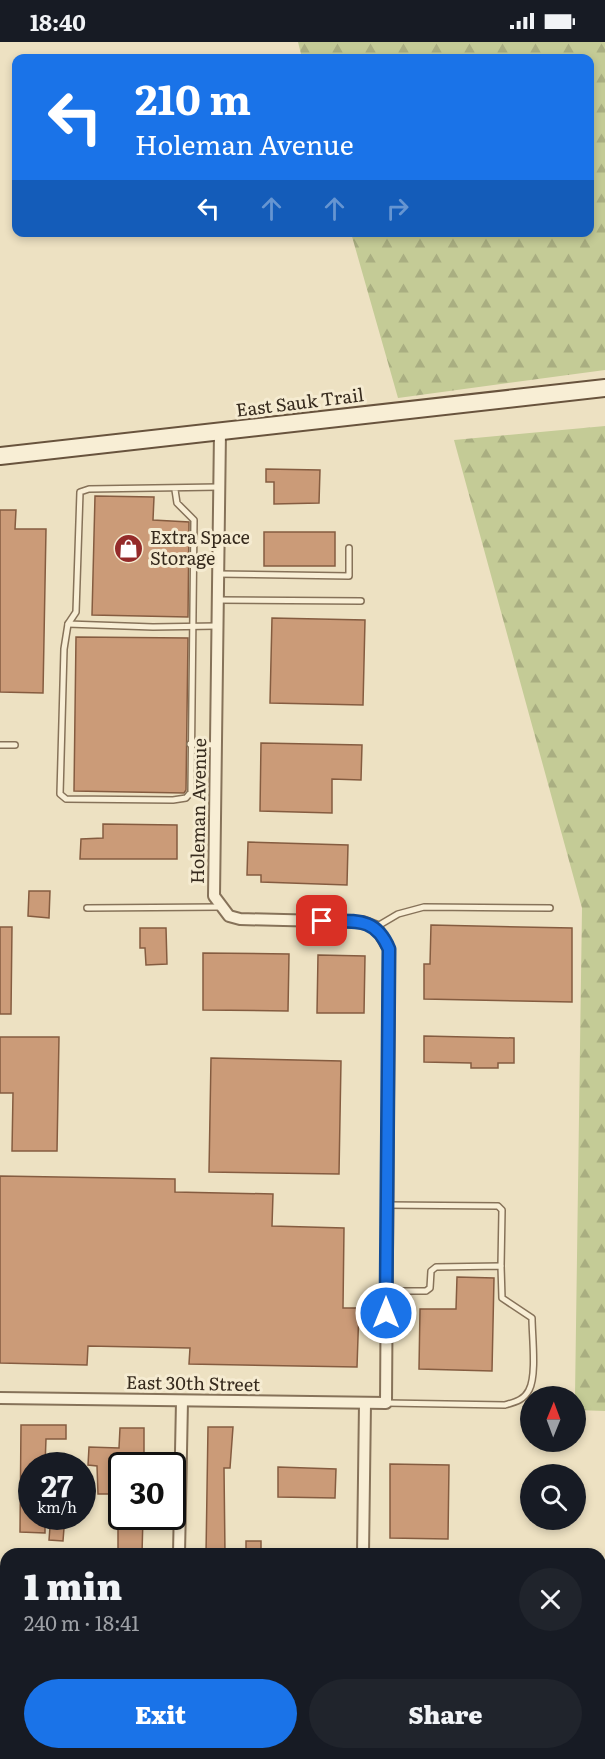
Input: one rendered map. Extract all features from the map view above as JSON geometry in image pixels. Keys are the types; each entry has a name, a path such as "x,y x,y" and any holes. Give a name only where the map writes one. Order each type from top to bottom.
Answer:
{"main road":[{"name":"East Sauk Trail","path":"0,456 605,388"}],"street":[{"name":"Holeman Avenue","path":"220,432 214,896 229,916 240,919 363,922 376,927"},
{"path":"376,927 389,949 386,1404"},
{"name":"East 30th Street","path":"0,1398 386,1404"},
{"path":"179,1548 182,1401"},
{"path":"363,1548 365,1403"}],"lane":[{"path":"175,490 177,503 194,520 191,792 186,798 154,800 62,798 64,650 69,624 76,612 80,492 89,489 219,488"},
{"path":"218,574 349,576 350,548"},
{"path":"218,600 361,601"},
{"path":"69,624 192,628 218,626"},
{"path":"190,744 216,745"},
{"path":"0,745 15,745"},
{"path":"87,908 176,910 220,907"},
{"path":"376,927 398,914 424,907 550,908"},
{"path":"386,1404 505,1405 520,1400 529,1390 532,1378 531,1318 502,1298 502,1210 498,1206 387,1205"},
{"path":"386,1291 426,1291 430,1288 431,1271 436,1267 501,1266"}],"green space":[{"path":"298,42 605,42 605,370 398,398 352,237 594,237 594,54 301,54"},
{"path":"605,426 605,1411 586,1410 586,1386 575,1386 582,908 454,440"}],"building":[{"path":"266,469 320,470 319,503 274,504 274,482 266,482"},
{"path":"95,496 154,497 153,520 189,522 188,617 92,615"},
{"path":"0,510 16,510 15,529 46,529 43,693 0,692"},
{"path":"264,532 335,532 335,566 264,566"},
{"path":"272,618 365,620 363,705 270,703"},
{"path":"76,637 188,638 186,790 184,793 74,791"},
{"path":"261,743 362,745 361,780 332,779 332,813 260,811"},
{"path":"103,824 177,825 177,859 80,859 81,839 103,838"},
{"path":"248,842 348,845 347,885 261,882 261,875 247,875"},
{"path":"29,891 50,891 49,918 28,916"},
{"path":"431,925 572,928 572,1002 424,999 424,964 430,964"},
{"path":"0,927 12,927 11,1014 0,1014"},
{"path":"140,928 166,928 167,964 146,965 145,948 140,948"},
{"path":"203,953 289,954 288,1011 203,1010"},
{"path":"318,955 365,956 364,1013 317,1013"},
{"path":"424,1036 514,1038 514,1063 498,1063 498,1068 471,1068 471,1063 424,1062"},
{"path":"0,1037 59,1037 57,1151 12,1151 13,1093 0,1093"},
{"path":"211,1058 341,1061 339,1174 209,1172"},
{"path":"0,1176 175,1179 175,1192 273,1194 272,1226 344,1228 343,1308 359,1308 357,1367 189,1364 190,1348 88,1346 87,1365 0,1363"},
{"path":"457,1277 494,1278 492,1371 419,1369 420,1309 456,1309"},
{"path":"21,1425 66,1425 66,1439 46,1439 46,1452 21,1452"},
{"path":"208,1427 233,1427 230,1468 224,1468 225,1548 206,1548"},
{"path":"120,1428 144,1428 144,1452 108,1452 108,1494 98,1494 96,1452 89,1452 89,1447 119,1448"},
{"path":"390,1464 449,1465 448,1539 390,1538"},
{"path":"278,1467 336,1469 335,1498 278,1497"},
{"path":"20,1530 45,1530 45,1533 20,1532"},
{"path":"50,1530 64,1530 63,1541 49,1540"},
{"path":"118,1530 143,1530 142,1548 118,1548"},
{"path":"246,1541 261,1541 261,1548 246,1548"}],"place":[{"name":"Extra Space Storage","path":"129,548"}],"route":[{"path":"322,921 363,922 376,927 385,938 389,949 386,1313"}]}
